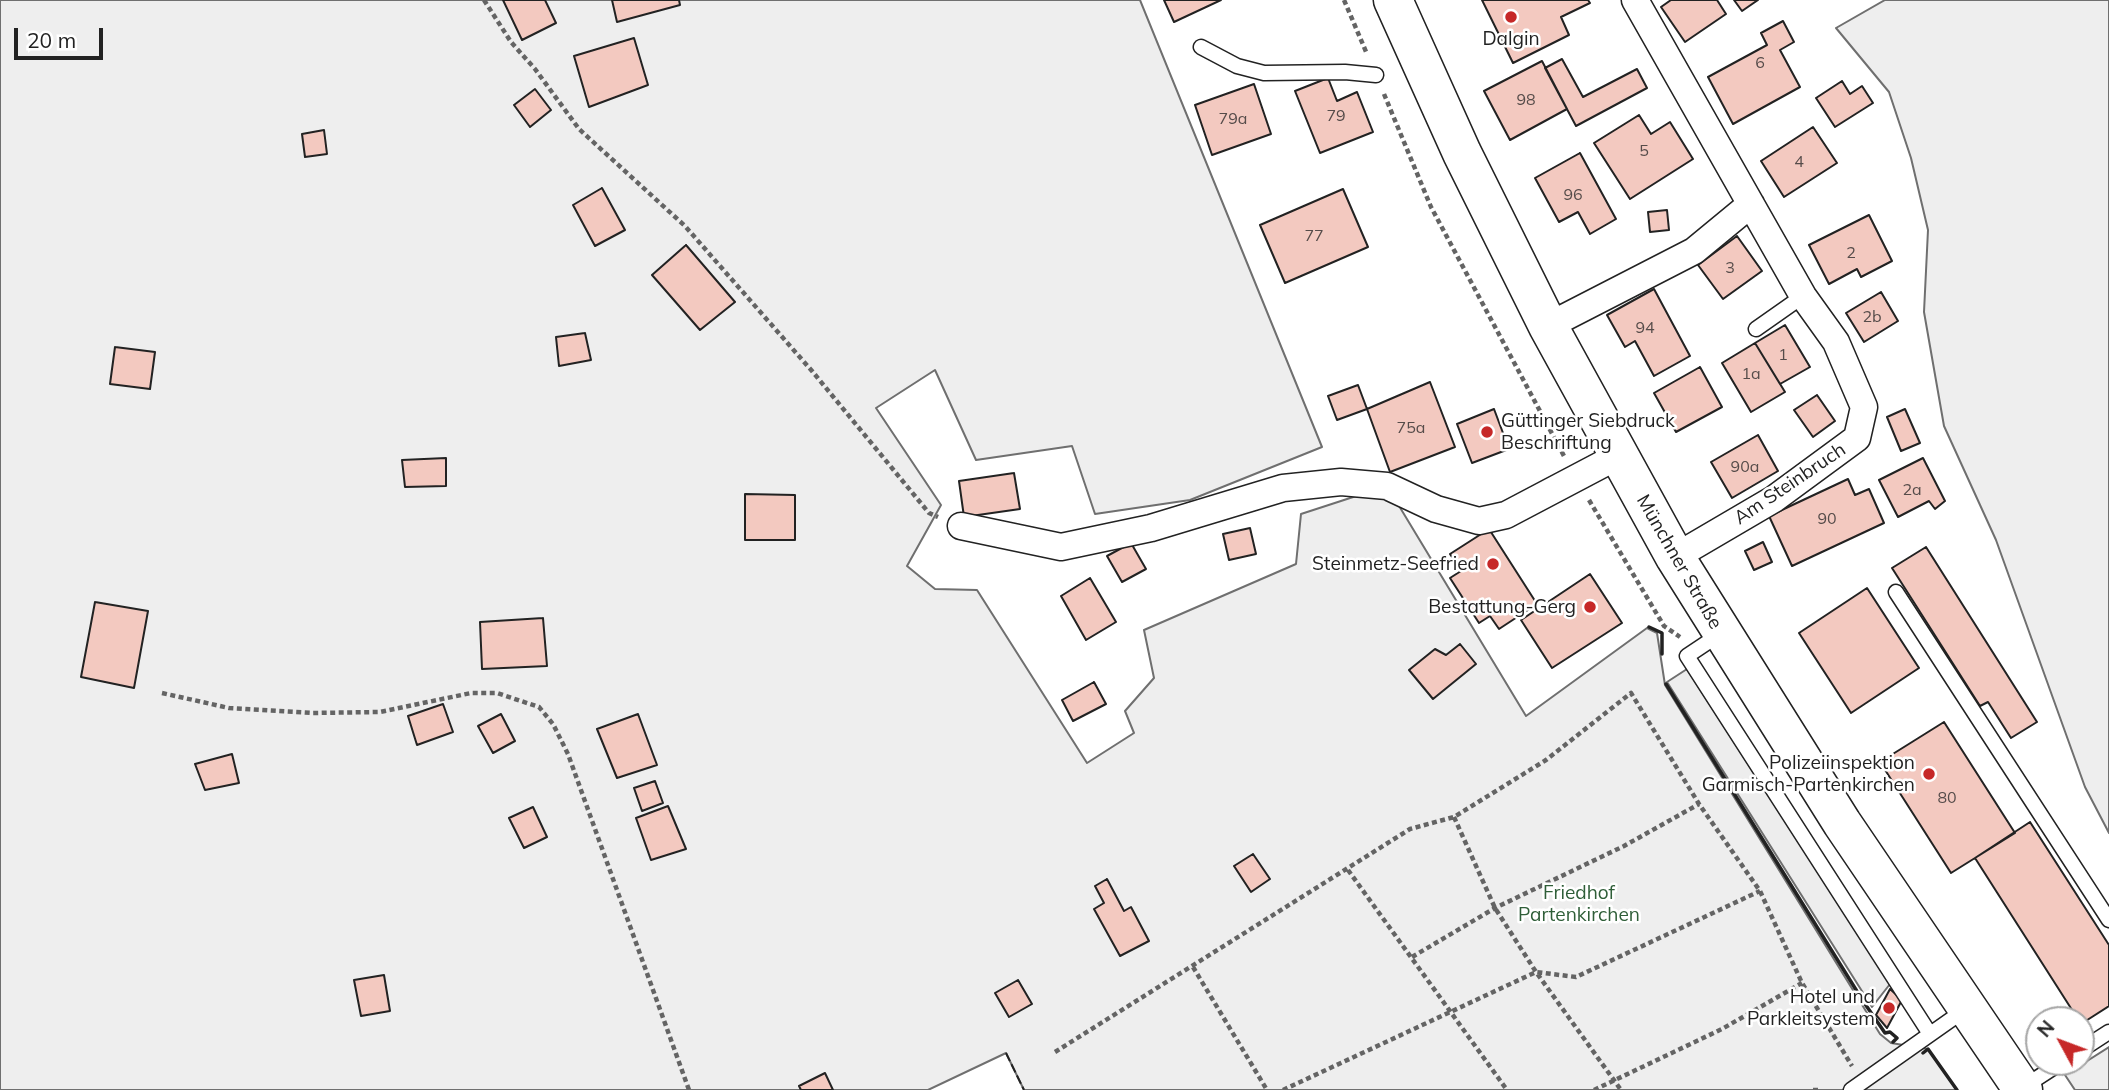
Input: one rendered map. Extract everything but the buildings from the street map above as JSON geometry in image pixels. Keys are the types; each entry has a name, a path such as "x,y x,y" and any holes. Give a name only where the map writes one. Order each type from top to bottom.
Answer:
{"main road":[{"name":"Münchner Straße","path":"1393,0 1462,153 1548,326 1675,557 1721,634 1966,1009 2023,1089"}],"street":[{"name":"Am Steinbruch","path":"1635,0 1803,296 1836,342 1854,378 1864,407 1857,438 1774,499 1675,557"},
{"path":"1548,326 1693,251 1751,204"},
{"path":"961,526 1061,547 1151,528 1283,488 1341,482 1387,486 1436,509 1479,521 1506,515 1618,456"}],"lane":[{"path":"1201,47 1237,66 1264,73 1376,75"},
{"path":"1756,329 1803,296"},
{"path":"1896,592 2109,920"},
{"path":"1721,634 1687,656 1930,1034"},
{"path":"1857,1086 1966,1009"},
{"path":"2023,1089 2042,1076"}],"path":[{"path":"484,0 511,42 535,69 579,129 685,226 929,513 961,526"},
{"path":"1344,0 1432,207 1575,478 1664,626"},
{"path":"162,693 229,708 313,713 380,712 471,692 497,693 539,708 554,724 568,754 689,1090"},
{"path":"1055,1052 1410,829 1454,817 1546,760 1631,693 1699,804 1760,891 1802,983 1857,1086"},
{"path":"1412,957 1495,908 1624,846 1699,804"},
{"path":"1454,817 1495,908 1536,972 1621,1090"},
{"path":"1348,870 1507,1090"},
{"path":"1283,1090 1536,972 1576,977 1760,891"},
{"path":"1193,967 1267,1090"},
{"path":"1594,1090 1616,1082 1722,1029 1802,983"}],"green space":[{"name":"Friedhof Partenkirchen","path":"0,0 1140,0 1322,447 1190,500 1095,514 1072,446 976,460 935,370 876,408 941,505 907,566 935,589 977,590 1087,763 1134,733 1125,711 1154,678 1144,630 1296,564 1301,514 1387,486 1526,716 1647,628 1657,633 1665,685 1880,1034 1891,1043 1928,1049 1957,1090 1024,1090 1006,1053 928,1090 0,1090"},
{"path":"1885,0 2109,0 2109,833 2085,787 1996,540 1944,426 1924,312 1928,230 1911,158 1889,92 1836,28"},
{"path":"2109,1047 2109,1090 2075,1090 2066,1076 2095,1076 2095,1056"}],"shaded area":[{"path":"1687,669 1890,984 1872,1007 1667,682"}],"fence":[{"path":"1006,1053 1024,1090"}],"wall":[{"path":"1649,627 1662,633 1662,654"},
{"path":"1666,684 1863,1001 1885,1033 1890,1032 1897,1038 1893,1042"},
{"path":"1923,1053 1928,1049 1957,1090"}],"place":[{"name":"Dalgin","path":"1511,17"},
{"name":"Güttinger Siebdruck Beschriftung","path":"1487,432"},
{"name":"Steinmetz-Seefried","path":"1493,564"},
{"name":"Bestattung-Gerg","path":"1590,607"},
{"name":"Polizeiinspektion Garmisch-Partenkirchen","path":"1929,774"},
{"name":"Hotel und Parkleitsystem","path":"1889,1008"}]}
